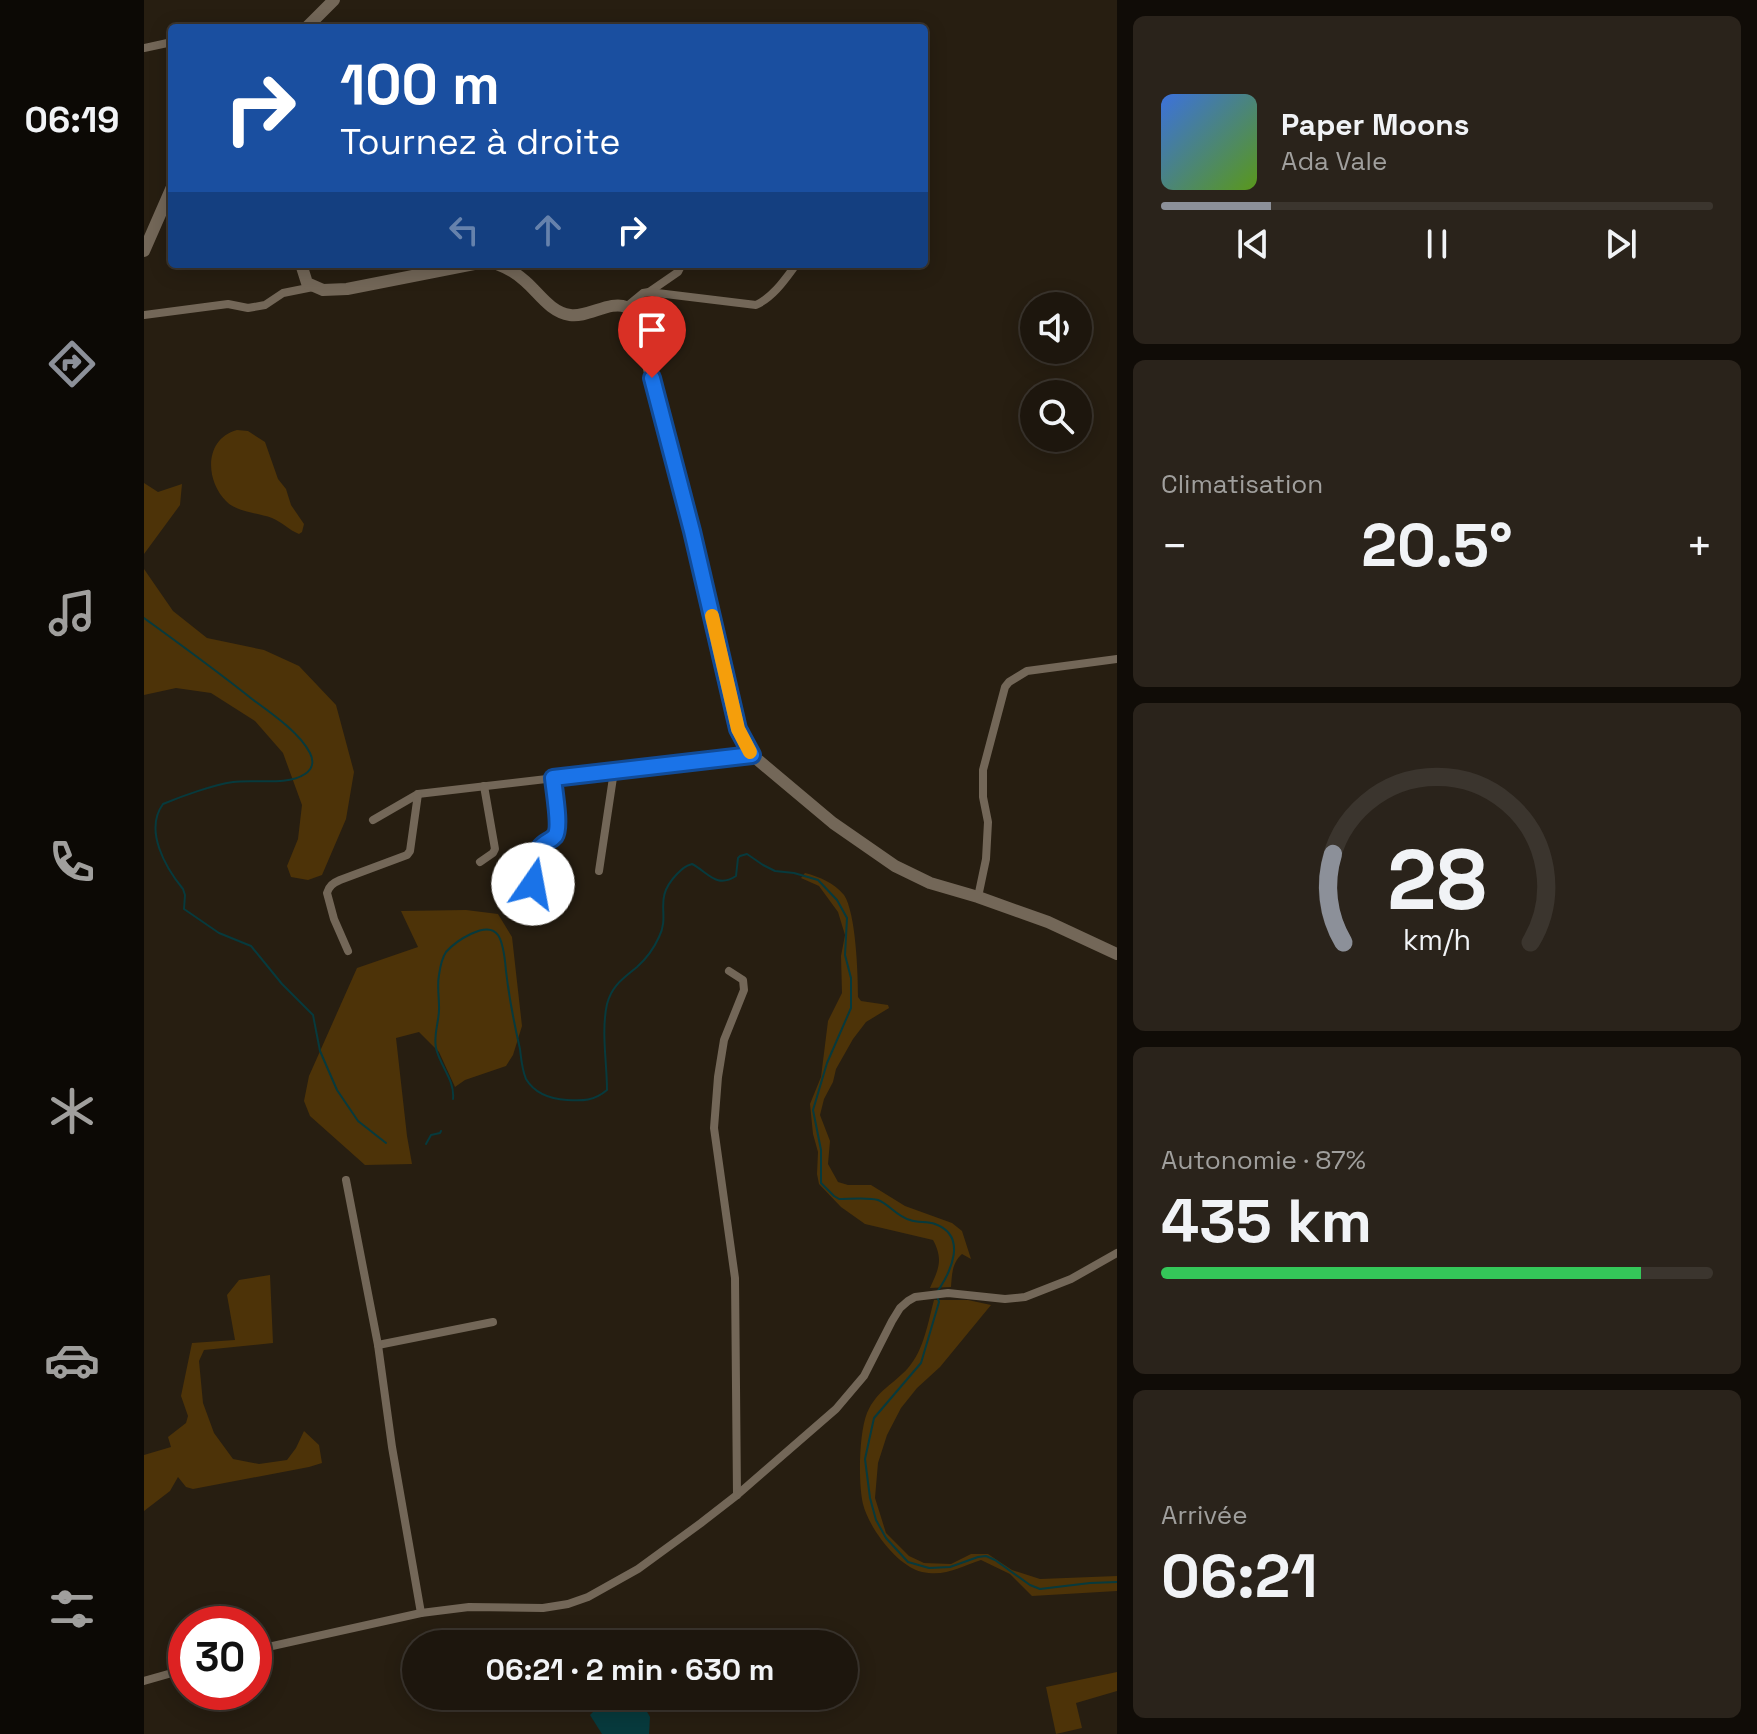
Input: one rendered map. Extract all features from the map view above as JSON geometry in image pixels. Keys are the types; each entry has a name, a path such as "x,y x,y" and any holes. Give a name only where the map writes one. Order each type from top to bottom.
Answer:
{"main road":[{"path":"310,24 334,0"},
{"path":"144,251 168,196"},
{"path":"302,268 307,283 323,290 347,289 454,268"},
{"path":"507,268 527,282 557,311 585,315 610,306 626,307 635,316 692,531 738,729 752,755 833,823 895,866 930,883 1048,922 1117,954"}],"street":[{"path":"144,48 168,43"},
{"path":"649,292 680,268"},
{"path":"626,307 643,293 649,292 756,305 774,292 793,268"},
{"path":"144,315 228,304 248,308 265,305 283,293 313,287"},
{"path":"978,897 986,859 988,822 983,797 983,770 1005,687 1027,671 1117,659"},
{"path":"373,820 418,794 752,755"},
{"path":"599,871 614,771"},
{"path":"533,884 540,848 557,831 553,778"},
{"path":"480,862 495,849 484,786"},
{"path":"348,951 327,893 334,882 407,855 418,794"},
{"path":"729,971 743,980 744,990 724,1040 714,1128 735,1278 737,1495"},
{"path":"346,1180 378,1345 421,1613"},
{"path":"272,1646 421,1613 469,1607 543,1608 588,1597 638,1569 737,1495 836,1409 864,1376 900,1308 915,1297 948,1293 1005,1299 1025,1297 1071,1279 1117,1253"},
{"path":"378,1345 493,1322"},
{"path":"144,1681 168,1674"}],"shaded area":[{"path":"237,430 248,431 265,442 278,479 304,524 299,534 272,518 235,508 219,492 212,472 213,451 226,435"},
{"path":"144,483 158,492 182,484 180,505 144,554"},
{"path":"144,569 173,611 207,638 264,650 299,666 336,705 354,772 346,819 322,875 308,880 291,877 287,866 298,839 302,805 283,753 255,721 211,693 176,688 144,695"},
{"path":"805,873 826,881 844,895 854,929 858,997 861,1001 888,1005 889,1008 866,1022 853,1039 824,1099 820,1115 830,1141 828,1164 838,1182 871,1185 905,1206 952,1223 962,1231 971,1259 962,1254 956,1261 951,1287 930,1288 939,1259 933,1240 865,1224 841,1207 819,1184 818,1152 810,1104 821,1077 828,1021 842,993 841,956 845,935 838,912 819,886 801,878"},
{"path":"466,910 498,914 512,937 522,1026 513,1055 506,1066 465,1080 455,1087 439,1052 419,1032 396,1038 412,1164 365,1165 310,1116 304,1101 309,1076 357,968 418,947 401,911"},
{"path":"270,1275 273,1343 204,1350 199,1361 203,1403 214,1433 233,1459 259,1464 287,1460 304,1431 319,1445 322,1463 193,1489 186,1487 178,1477 170,1491 144,1511 144,1455 171,1447 168,1437 186,1423 188,1416 181,1396 192,1343 235,1340 227,1295 239,1280"},
{"path":"934,1300 968,1300 991,1305 901,1408 887,1435 878,1463 875,1498 886,1533 909,1556 924,1563 951,1564 971,1554 988,1554 1012,1570 1040,1579 1117,1576 1117,1591 1032,1596 1010,1574 981,1560 945,1572 922,1572 903,1562 878,1534 866,1514 861,1495 860,1458 864,1422 876,1399 903,1374 918,1353"},
{"path":"1117,1672 1117,1691 1076,1703 1082,1728 1056,1734 1046,1687"}],"water":[{"path":"595,1710 646,1710 650,1717 649,1734 602,1734 590,1715"}],"waterway":[{"path":"144,618 292,730 310,753 311,767 298,778 225,783 163,804 158,814 156,837 164,859 183,889 184,909 219,933 251,946 313,1015 320,1051 337,1090 358,1121 386,1143"},
{"path":"453,1099 452,1086 436,1048 438,983 445,954 464,938 486,930 493,931 500,939 526,1079 544,1095 588,1100 607,1090 604,1025 609,997 619,982 647,957 655,945 662,928 665,891 680,871 692,864 712,878 729,880 736,876 738,858 747,854 775,871 818,880 837,900 847,918 845,955 851,978 851,1008 827,1063 813,1110 821,1150 821,1183 839,1199 878,1200 905,1218 932,1223 945,1230 951,1237 954,1255 937,1292"},
{"path":"426,1144 431,1135 441,1131"},
{"path":"938,1299 921,1363 874,1418 865,1459 870,1498 876,1520 886,1538 908,1562 929,1568 950,1567 986,1556 1040,1589 1117,1582"}],"slow traffic":[{"path":"712,616 738,729 750,752"}],"route":[{"path":"533,884 540,848 557,831 553,778 752,755 738,729 692,531 652,378"}]}
